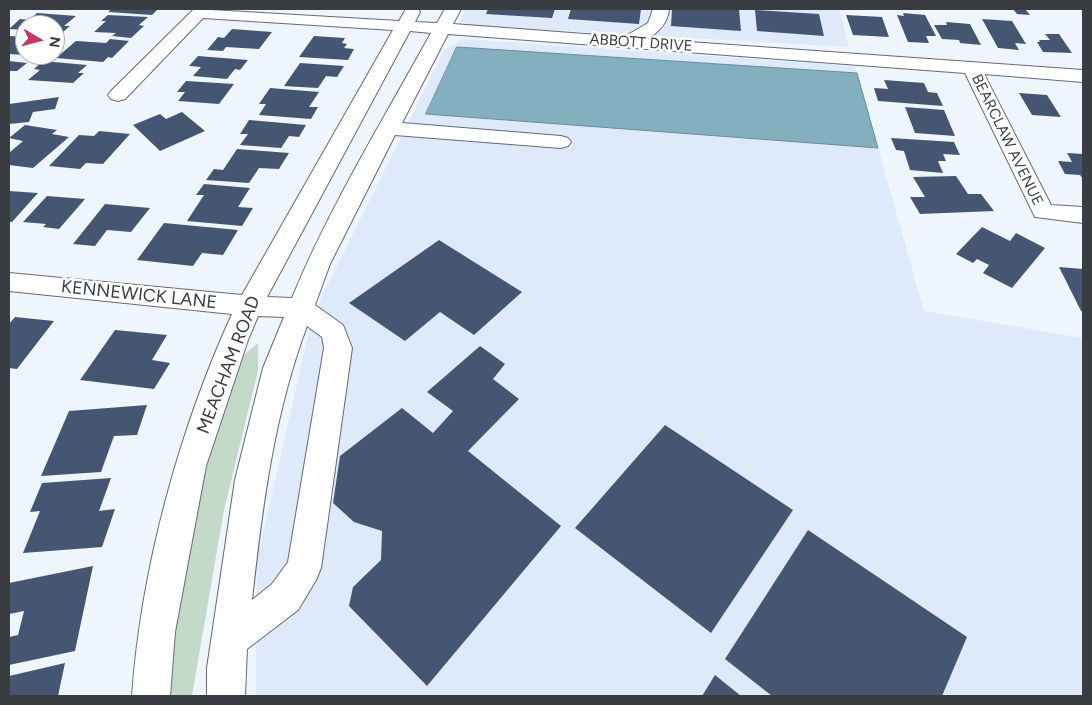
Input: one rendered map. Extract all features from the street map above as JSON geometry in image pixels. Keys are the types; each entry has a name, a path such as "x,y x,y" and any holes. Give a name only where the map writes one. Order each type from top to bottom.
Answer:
{"street":[{"path":"226,696 230,639 251,480 277,368 318,264 388,128 453,9"},
{"path":"627,42 655,26 660,20 661,9"},
{"path":"118,95 201,11"},
{"name":"ABBOTT DRIVE","path":"201,11 409,17 442,29 1083,76"},
{"name":"MEACHAM ROAD","path":"151,696 157,632 190,466 234,340 282,242 409,17"},
{"name":"BEARCLAW AVENUE","path":"972,68 1043,212 1083,215"},
{"path":"388,128 561,142"},
{"name":"KENNEWICK LANE","path":"9,282 249,306 300,308"},
{"path":"230,639 285,597 304,568 338,348 334,332 300,308"}],"shaded area":[{"path":"465,9 839,9 849,47 458,25"},
{"path":"463,39 855,66 924,311 1083,338 1083,696 256,696 257,559 313,314 445,49"}],"green space":[{"path":"258,343 258,371 224,510 192,696 164,696 186,542 223,401 238,360"}],"water":[{"path":"457,47 857,73 878,148 426,114"}],"building":[{"path":"112,9 158,9 152,15 108,12"},
{"path":"488,9 555,9 552,18 486,14"},
{"path":"571,9 641,9 639,24 568,19"},
{"path":"672,9 739,9 741,31 671,26"},
{"path":"1013,9 1025,9 1030,15 1017,14"},
{"path":"755,10 819,14 824,36 757,31"},
{"path":"37,13 63,15 35,15"},
{"path":"903,13 925,15 936,36 926,36 929,43 908,42 897,15 904,16"},
{"path":"65,15 76,16 65,25"},
{"path":"108,15 148,17 139,25 144,26 131,38 112,36 116,33 94,32 106,21 101,21"},
{"path":"846,15 882,17 889,37 853,35"},
{"path":"982,19 1012,21 1026,44 1015,43 1019,50 998,48"},
{"path":"946,22 970,24 981,45 960,43 959,40 942,39 934,25 947,25"},
{"path":"15,24 15,29 9,29"},
{"path":"232,29 272,32 259,49 226,47 223,51 207,50 218,37 224,38"},
{"path":"1045,34 1059,34 1072,53 1043,52 1037,42 1040,42 1039,40 1050,40"},
{"path":"9,36 15,36 15,54 9,54"},
{"path":"314,36 345,38 342,43 347,44 344,48 354,49 348,60 299,57"},
{"path":"110,39 129,41 112,58 108,57 103,62 65,59 65,50 76,41 106,43"},
{"path":"198,56 248,60 240,70 235,69 227,79 193,76 201,67 189,66"},
{"path":"9,61 15,62 15,65 24,65 17,71 9,71"},
{"path":"65,63 87,65 78,73 84,73 73,83 28,80 40,70 34,69 38,65 65,65"},
{"path":"300,63 344,66 337,77 326,76 318,88 284,86"},
{"path":"884,80 924,83 928,92 937,93 943,106 878,101 874,88 888,89"},
{"path":"186,81 234,84 219,104 178,101 185,92 177,92"},
{"path":"270,88 319,92 309,107 318,107 311,119 259,115 266,104 259,104"},
{"path":"1019,93 1047,95 1061,117 1032,115"},
{"path":"59,97 55,109 33,112 29,122 9,124 9,104"},
{"path":"905,107 944,110 955,136 915,133"},
{"path":"182,112 205,131 160,151 133,125 160,114 166,119"},
{"path":"249,120 306,125 299,137 289,136 281,148 240,145 248,134 240,134"},
{"path":"25,125 57,130 52,134 69,137 33,168 9,165 9,153 23,141 9,138"},
{"path":"99,131 130,134 103,164 86,163 80,169 49,166 79,135 94,136"},
{"path":"891,138 954,142 960,155 943,154 946,161 938,161 943,173 910,170 904,151 896,150"},
{"path":"237,149 289,153 279,169 259,168 249,183 206,180 214,169 223,170"},
{"path":"1067,153 1083,154 1083,179 1080,175 1065,174 1058,161 1072,162"},
{"path":"956,176 968,194 981,194 994,211 920,214 910,197 925,197 913,177"},
{"path":"204,184 250,188 238,207 253,208 242,226 187,221 204,195 196,195"},
{"path":"9,191 38,193 12,222 9,222"},
{"path":"47,196 85,199 59,229 43,227 46,224 23,222"},
{"path":"105,204 150,208 131,232 107,230 95,246 73,244"},
{"path":"164,223 238,230 223,255 202,253 193,266 137,260"},
{"path":"982,227 1010,241 1016,233 1045,248 1012,288 983,273 989,265 977,259 973,263 956,254"},
{"path":"439,240 522,292 474,335 440,312 405,341 349,303"},
{"path":"1059,267 1083,269 1083,311 1081,311"},
{"path":"15,317 54,321 17,369 9,368 9,324"},
{"path":"115,330 167,335 152,360 170,363 154,389 80,380"},
{"path":"480,346 505,364 493,379 519,399 468,451 561,526 427,686 349,606 353,587 381,560 382,531 354,522 333,503 340,456 402,408 433,433 453,411 427,392"},
{"path":"147,405 137,435 114,436 101,472 41,476 69,411"},
{"path":"665,425 793,510 711,633 575,528"},
{"path":"111,478 99,511 115,509 102,547 23,553 40,511 30,512 42,483"},
{"path":"808,530 967,637 942,696 772,696 725,659"},
{"path":"93,566 75,651 9,665 9,637 18,635 24,611 9,614 9,583"},
{"path":"65,663 58,696 9,696 9,676"},
{"path":"715,675 741,696 702,696"}]}
